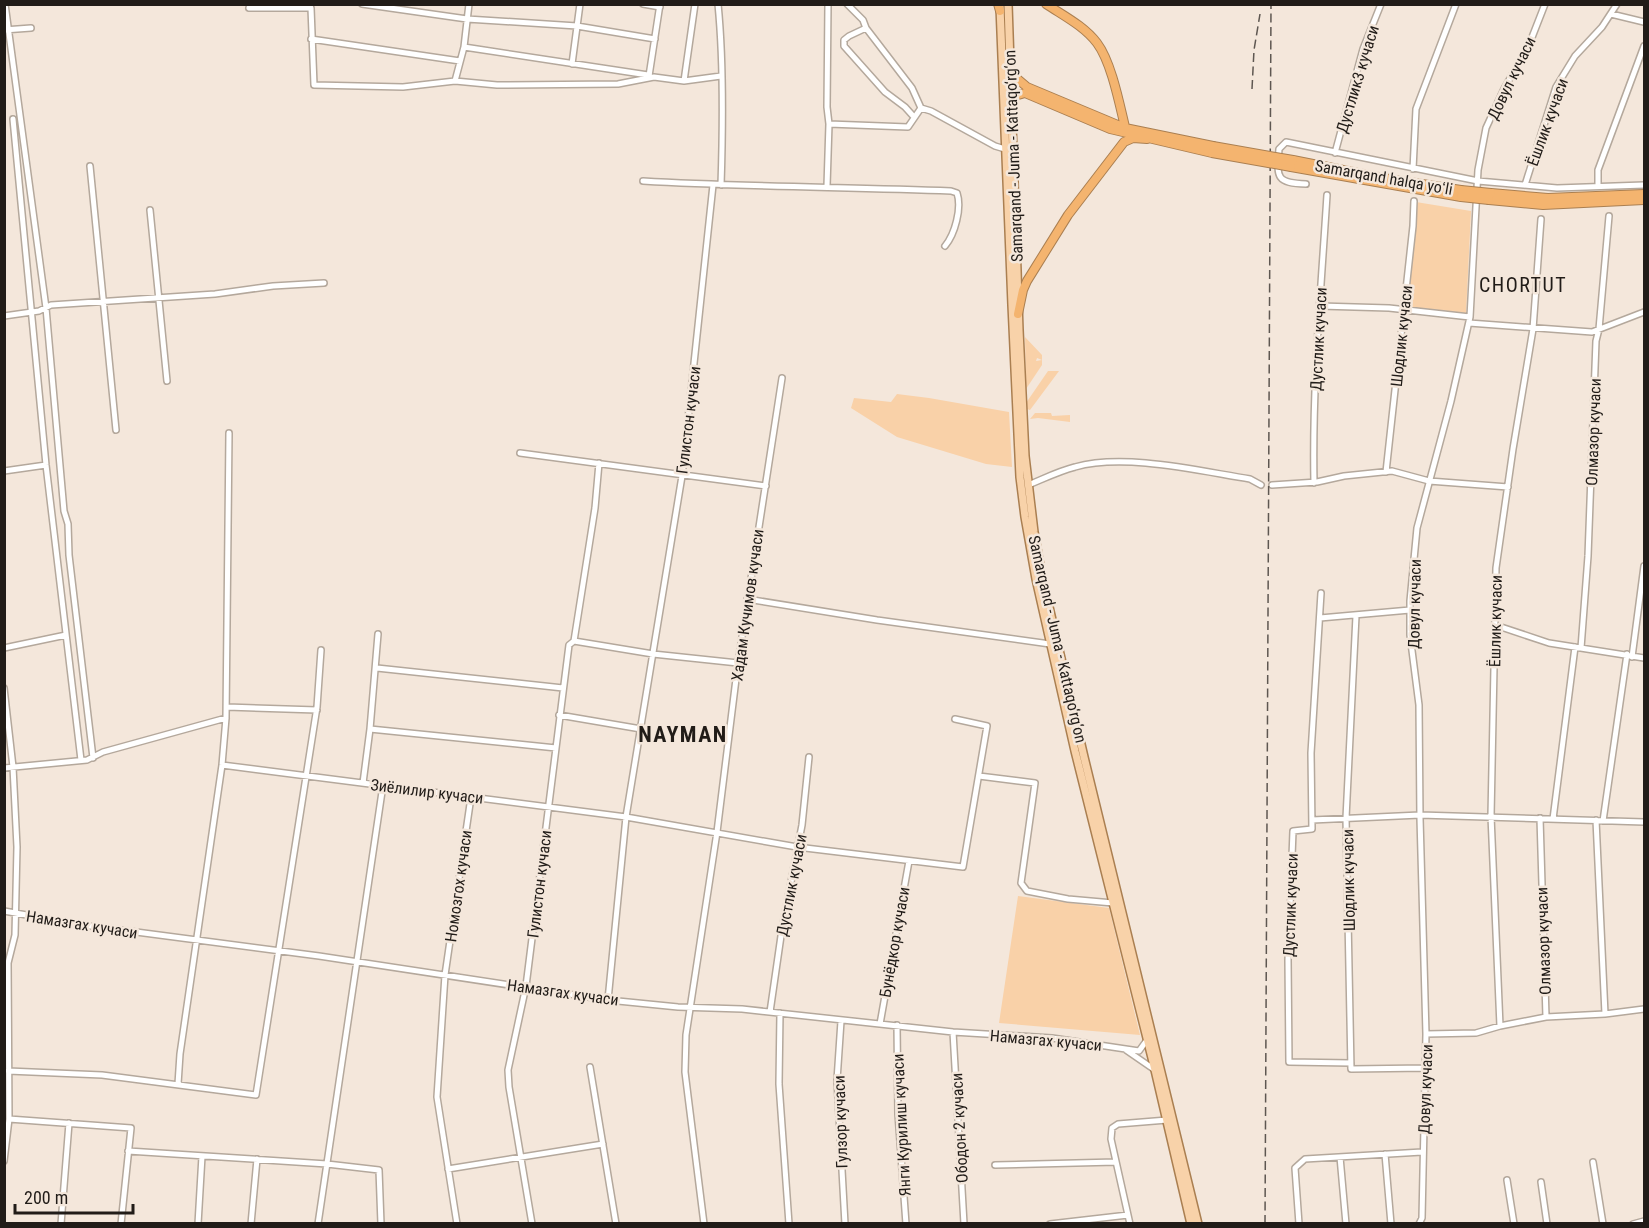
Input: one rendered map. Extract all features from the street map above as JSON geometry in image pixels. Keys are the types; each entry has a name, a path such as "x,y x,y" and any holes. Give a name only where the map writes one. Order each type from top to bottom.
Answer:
{"highway":[{"path":"1046,4 1079,26 1098,44 1107,61 1126,131"},
{"name":"Samarqand halqa yoʻli","path":"1010,69 1014,76 1027,87 1126,131 1136,130 1212,149"},
{"name":"Samarqand halqa yoʻli","path":"1011,97 1025,93 1079,117 1147,138 1461,194 1543,205 1644,200"},
{"path":"1122,113 1127,125 1136,130"},
{"path":"1018,314 1027,281 1079,200 1124,142 1132,138 1147,138"},
{"name":"Samarqand halqa yoʻli","path":"1490,197 1548,198 1644,194"}],"main road":[{"name":"Samarqand - Juma - Kattaqo‘rg‘on","path":"1008,4 1018,314 1028,486 1042,577 1070,709 1107,864 1198,1224"},
{"name":"Samarqand - Juma - Kattaqo‘rg‘on","path":"1000,7 1022,497 1050,645 1070,709"},
{"name":"Samarqand - Juma - Kattaqo‘rg‘on","path":"1107,864 1113,903 1191,1224"}],"street":[{"path":"5,4 46,308 64,511 68,524 69,555 93,758"},
{"path":"250,4 249,8 278,6 311,8 318,4"},
{"path":"362,4 467,19 577,26 655,39"},
{"path":"455,81 464,47 469,4"},
{"path":"572,64 580,4"},
{"path":"643,4 660,6 651,76"},
{"path":"684,81 695,4"},
{"path":"718,4 723,130 721,185"},
{"path":"827,186 830,124 827,107 828,4"},
{"path":"847,4 862,20 912,88 921,108 1005,149"},
{"name":"Дустлик3 кучаси","path":"1335,153 1363,49 1380,4"},
{"path":"1413,169 1416,110 1456,4"},
{"name":"Довул кучаси","path":"1419,1224 1422,1218 1426,1034 1419,705 1410,635 1417,528 1470,320 1478,181 1486,128 1504,89 1529,45 1545,4"},
{"name":"Ёшлик кучаси","path":"1525,185 1556,87 1575,56 1602,27 1617,4"},
{"path":"311,8 314,85 403,87 455,81 497,85 618,84 651,76"},
{"path":"1611,14 1644,22"},
{"path":"7,30 31,27"},
{"path":"866,28 844,40 844,46 885,92 914,117"},
{"path":"311,39 460,61"},
{"path":"1598,186 1598,170 1644,46"},
{"path":"464,47 684,81 721,76"},
{"path":"830,124 908,127 921,108"},
{"path":"13,119 46,465 81,760"},
{"path":"1306,184 1288,183 1280,177 1278,170 1280,146 1286,142 1478,181 1557,188 1644,185"},
{"path":"90,166 116,430"},
{"path":"643,181 951,191 959,196 955,226 945,246"},
{"name":"Гулистон кучаси","path":"608,1000 626,817 682,476 713,185"},
{"name":"Дустлик кучаси","path":"1314,483 1313,448 1327,195"},
{"name":"Шодлик кучаси","path":"1386,472 1414,201"},
{"path":"150,210 168,381"},
{"name":"Олмазор кучаси","path":"1553,819 1578,648 1588,556 1596,341 1609,216"},
{"name":"Ёшлик кучаси","path":"1500,1026 1491,816 1497,568 1533,329 1541,219"},
{"path":"4,316 31,312 51,305 215,294 273,286 324,284"},
{"path":"1320,306 1389,308 1533,329 1592,332 1644,312"},
{"name":"Хадам Кучимов кучаси","path":"704,1224 685,1072 686,1035 717,832 747,599 782,378"},
{"path":"178,1084 180,1054 222,765 227,707 229,433"},
{"path":"520,453 766,486"},
{"path":"1028,486 1076,466 1120,462 1238,477 1250,479 1262,485"},
{"name":"Гулистон кучаси","path":"532,1224 508,1070 526,986 568,645 574,641 596,508 599,463"},
{"path":"4,471 46,465"},
{"path":"1272,485 1314,483 1344,476 1386,472 1404,473 1429,481 1508,487"},
{"path":"1603,820 1644,566"},
{"path":"1321,593 1311,753 1312,820 1420,815 1644,822"},
{"path":"747,599 1050,645"},
{"path":"1320,618 1410,610"},
{"name":"Шодлик кучаси","path":"1351,1063 1346,818 1356,616"},
{"path":"1495,625 1532,638 1644,658"},
{"path":"363,783 377,668 378,634"},
{"path":"4,648 66,635"},
{"path":"574,641 653,654 738,663"},
{"path":"8,1071 102,1075 256,1095 316,710 321,650"},
{"path":"377,668 563,688"},
{"path":"4,688 13,767 17,847 14,944 8,963 9,1119 4,1161"},
{"path":"227,707 316,710"},
{"path":"559,715 641,729"},
{"path":"4,768 93,758 103,752 226,718"},
{"path":"955,719 987,726 979,776 1035,783 1021,883 1023,888 1027,891 1068,899 1113,903"},
{"path":"370,729 556,748"},
{"name":"Дустлик кучаси","path":"770,1012 782,929 802,825 809,757"},
{"name":"Зиёлилир кучаси","path":"222,765 548,806 717,832 797,848 963,867 979,776"},
{"path":"318,1224 383,785"},
{"name":"Номозгох кучаси","path":"456,1224 437,1097 445,975 471,797"},
{"name":"Олмазор кучаси","path":"1426,1034 1476,1033 1546,1017 1540,818"},
{"name":"Дустлик кучаси","path":"1312,820 1312,829 1293,831 1288,960 1289,1062 1351,1063"},
{"path":"1596,820 1605,1014"},
{"name":"Бунёдкор кучаси","path":"880,1024 909,861"},
{"name":"Намазгах кучаси","path":"4,911 93,927 198,939 608,1000 780,1012 841,1021 953,1032 1052,1038 1124,1049"},
{"path":"1546,1017 1605,1014 1644,1009"},
{"path":"780,1012 779,1084 789,1224"},
{"name":"Гулзор кучаси","path":"841,1021 837,1080 845,1224"},
{"name":"Янги Курилиш кучаси","path":"897,1025 898,1114 906,1224"},
{"name":"Ободон 2 кучаси","path":"953,1032 964,1224"},
{"path":"1124,1049 1139,1051 1147,1040"},
{"path":"1124,1049 1155,1070"},
{"path":"1351,1063 1351,1069 1426,1068"},
{"path":"590,1067 616,1224"},
{"path":"9,1119 130,1128 121,1224"},
{"path":"1130,1224 1111,1139 1112,1128 1118,1124 1167,1120"},
{"path":"61,1224 69,1123"},
{"path":"448,1169 603,1144"},
{"path":"128,1151 327,1164 379,1170 381,1224"},
{"path":"1299,1224 1295,1168 1305,1159 1422,1152"},
{"path":"1385,1154 1391,1224"},
{"path":"198,1224 202,1156"},
{"path":"1340,1157 1346,1224"},
{"path":"251,1224 257,1159"},
{"path":"1593,1161 1603,1224"},
{"path":"995,1165 1116,1162"},
{"path":"1507,1180 1514,1224"},
{"path":"1541,1182 1547,1224"},
{"path":"1050,1224 1128,1215"},
{"path":"1634,1224 1644,1221"}],"shaded area":[{"path":"1416,202 1471,211 1466,314 1407,309"},
{"path":"1025,337 1042,355 1042,360 1042,365 1026,389"},
{"path":"1048,371 1059,371 1030,410 1027,409 1026,403"},
{"path":"897,394 1009,412 1012,467 986,464 897,437 851,408 854,398 891,402"},
{"path":"1035,413 1051,413 1052,416 1070,415 1070,422 1030,419"},
{"path":"1018,896 1109,908 1140,1035 999,1023"}],"railway":[{"path":"1265,1224 1271,4"},
{"path":"1252,89 1254,50 1260,14"}],"district":[{"name":"CHORTUT","path":"1523,285"},
{"name":"NAYMAN","path":"683,734"}]}
